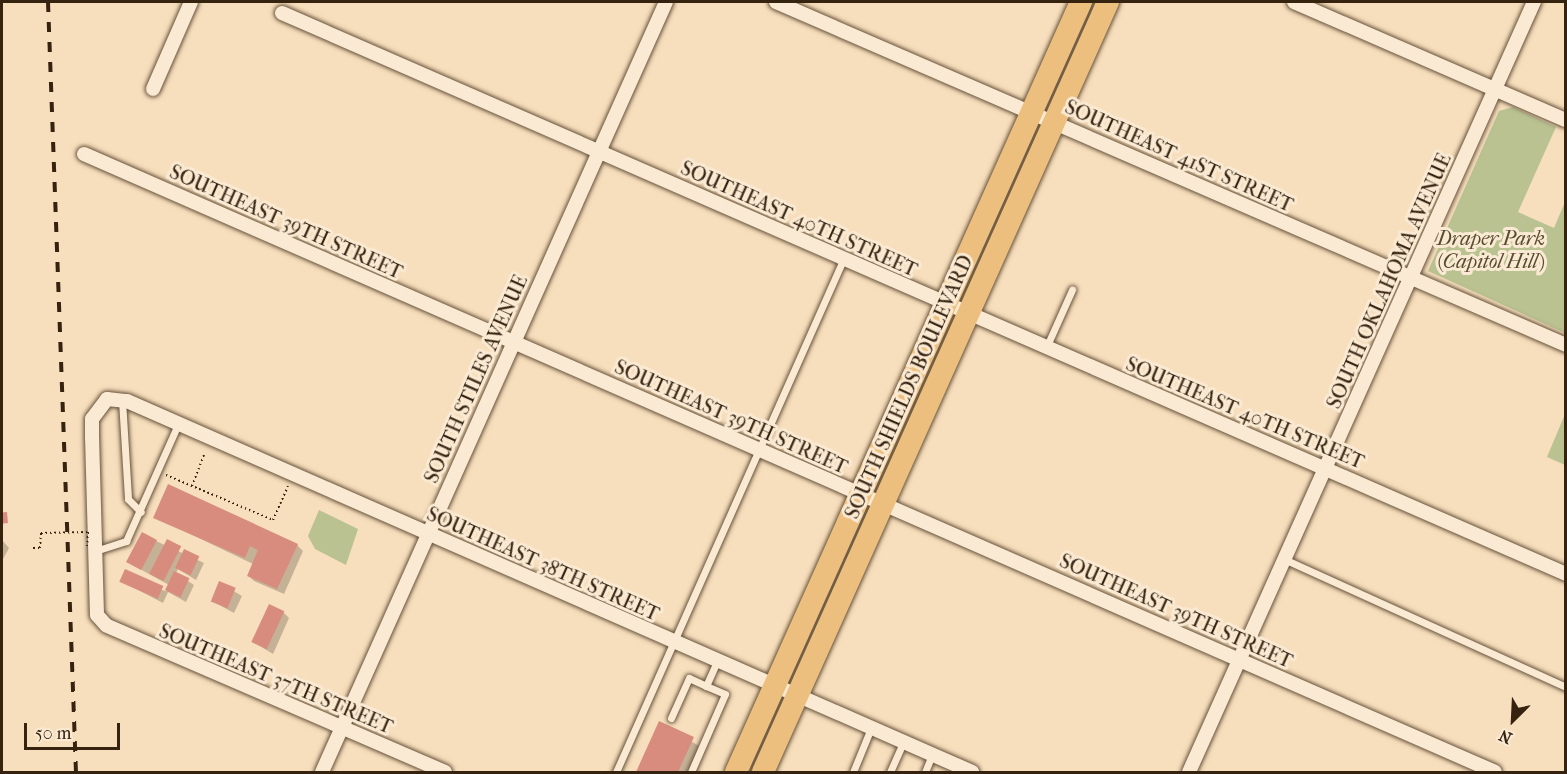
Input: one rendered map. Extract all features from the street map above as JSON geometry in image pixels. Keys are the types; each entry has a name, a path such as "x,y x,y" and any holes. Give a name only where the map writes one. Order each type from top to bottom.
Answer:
{"main road":[{"name":"SOUTH SHIELDS BOULEVARD","path":"736,772 1081,2"},
{"name":"SOUTH SHIELDS BOULEVARD","path":"763,772 1108,2"}],"street":[{"path":"153,88 191,2"},
{"name":"SOUTH STILES AVENUE","path":"322,772 514,344 597,152 666,2"},
{"name":"SOUTHEAST 41ST STREET","path":"776,2 1566,345"},
{"path":"1294,2 1566,120"},
{"name":"SOUTH OKLAHOMA AVENUE","path":"1189,772 1327,470 1408,278 1497,90 1534,2"},
{"name":"SOUTHEAST 40TH STREET","path":"282,13 945,305 1566,574"},
{"name":"SOUTHEAST 39TH STREET","path":"84,154 1495,772"},
{"path":"92,548 92,419 107,399 123,400"},
{"name":"SOUTHEAST 38TH STREET","path":"123,400 972,772"},
{"name":"SOUTHEAST 37TH STREET","path":"92,548 97,615 121,634 445,772"}],"lane":[{"path":"616,772 843,260"},
{"path":"1046,348 1072,290"},
{"path":"123,400 128,499 141,512"},
{"path":"92,548 126,541 141,512 178,424"},
{"path":"1286,560 1566,687"},
{"path":"706,686 717,661"},
{"path":"671,718 689,678 725,694 691,772"},
{"path":"853,772 871,728"},
{"path":"891,772 903,743"},
{"path":"925,772 933,755"}],"path":[{"path":"192,486 204,454"},
{"path":"164,474 273,520 289,484"},
{"path":"33,548 40,548 41,533 88,532 92,548"}],"green space":[{"name":"Draper Park (Capitol Hill)","path":"1513,107 1556,127 1518,212 1554,228 1565,202 1565,333 1428,271 1499,111"},
{"path":"1565,414 1565,465 1547,457"},
{"path":"319,510 358,529 346,565 315,549 308,536"}],"building":[{"path":"168,484 298,544 277,589 247,576 258,550 250,546 245,558 153,518"},
{"path":"2,512 7,512 8,523 3,523"},
{"path":"142,532 157,540 141,570 126,562"},
{"path":"167,539 181,546 164,581 149,574"},
{"path":"184,549 199,556 191,575 175,568"},
{"path":"125,569 163,586 158,599 119,582"},
{"path":"174,571 189,578 181,597 165,590"},
{"path":"219,581 236,588 227,608 211,601"},
{"path":"269,604 284,611 267,649 251,642"},
{"path":"659,721 694,737 678,772 636,772"}],"railway":[{"path":"48,2 76,772"}]}
